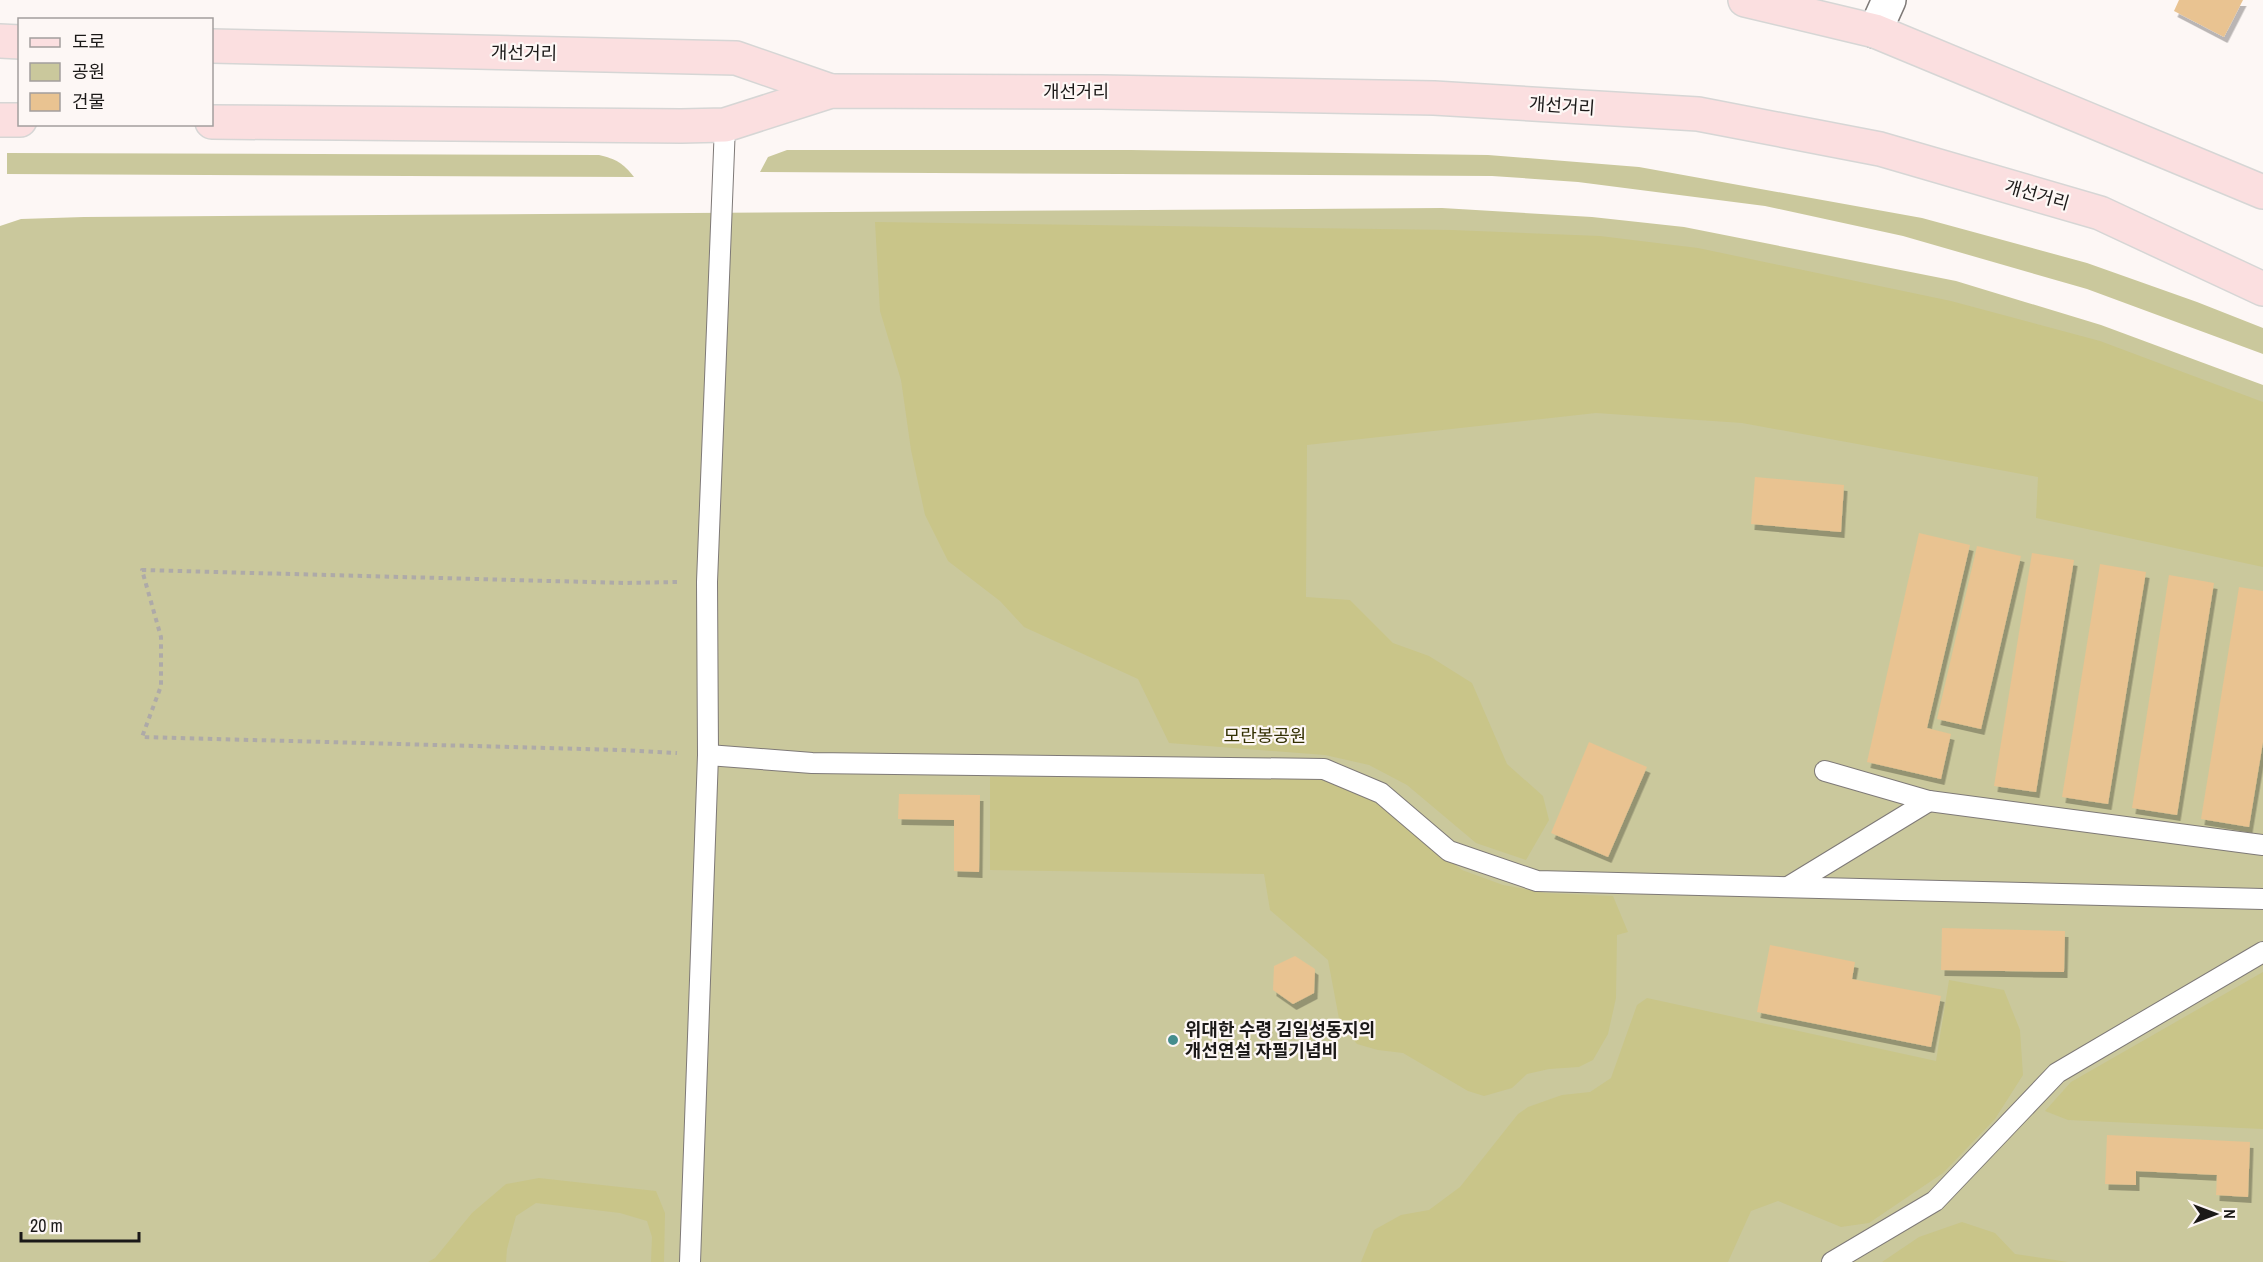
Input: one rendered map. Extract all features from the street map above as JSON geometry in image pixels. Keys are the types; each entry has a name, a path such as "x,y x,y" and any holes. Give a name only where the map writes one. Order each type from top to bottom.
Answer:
{"main road":[{"path":"1745,0 1875,31 2148,142 2263,192"},
{"path":"0,41 18,42"},
{"name":"개선거리","path":"213,46 736,58 831,91"},
{"name":"개선거리","path":"213,122 681,126 725,124 831,91 1090,92 1434,98 1698,114 1880,148 2100,213 2263,289"},
{"path":"0,120 18,120"}],"street":[{"path":"1875,31 1889,0"}],"lane":[{"path":"690,1262 708,755 707,582 725,124"},
{"path":"708,755 812,763 1324,769 1381,793 1449,851 1537,880 2263,899"},
{"path":"1825,771 1929,801 2263,845"},
{"path":"1788,887 1929,801"},
{"path":"1832,1262 1935,1201 2056,1073 2263,952"}],"path":[{"path":"707,582 625,584 142,570 162,637 161,686 142,737 621,750 708,755"}],"green space":[{"path":"787,150 1131,150 1488,155 1639,167 1922,218 2087,263 2263,328 2263,354 2087,289 1903,236 1765,206 1578,182 1492,176 760,172 768,157"},
{"path":"7,153 599,155 619,162 634,177 7,174"},
{"name":"모란봉공원","path":"1442,208 1592,217 1684,227 1956,281 2101,325 2263,385 2263,1262 0,1262 0,226 21,219 84,217"},
{"path":"875,222 1452,230 1600,236 1698,248 1951,301 2100,341 2263,402 2263,567 2036,518 2038,477 1742,423 1596,413 1307,445 1306,597 1350,600 1393,643 1429,656 1472,683 1507,764 1543,796 1549,820 1526,860 1476,843 1407,785 1369,765 1325,755 1169,743 1138,679 1024,627 1000,601 948,561 925,515 911,450 901,380 880,311"},
{"path":"990,777 1317,779 1338,782 1371,799 1462,870 1503,885 1546,893 1613,896 1628,932 1617,935 1616,998 1608,1034 1593,1060 1579,1067 1549,1069 1527,1074 1512,1088 1484,1096 1468,1091 1403,1053 1378,1050 1357,1044 1340,1024 1328,960 1270,910 1264,874 990,870"},
{"path":"2263,972 2263,1129 2068,1120 2045,1111 2071,1082"},
{"path":"1949,980 2004,990 2020,1030 2023,1075 1995,1119 1943,1173 1869,1223 1841,1227 1778,1201 1751,1211 1728,1262 1361,1262 1374,1230 1401,1215 1429,1210 1460,1187 1518,1114 1528,1107 1562,1095 1590,1092 1611,1078 1637,1005 1647,998 1936,1061"},
{"path":"539,1178 656,1191 665,1213 664,1262 651,1262 652,1237 647,1221 620,1213 536,1203 516,1216 506,1262 428,1262 435,1258 472,1213 506,1184"},
{"path":"1962,1222 1995,1233 2015,1254 2068,1262 1882,1262 1919,1237"}],"building":[{"path":"2179,0 2243,0 2224,37 2174,11"},
{"path":"1755,477 1844,485 1841,532 1751,524"},
{"path":"1919,533 1970,545 1927,728 1951,734 1941,779 1867,762"},
{"path":"1977,546 2021,556 1981,729 1937,719"},
{"path":"2032,553 2074,560 2036,792 1994,786"},
{"path":"2100,564 2146,572 2108,804 2062,797"},
{"path":"2169,575 2214,583 2177,815 2132,808"},
{"path":"2239,587 2263,591 2263,742 2249,827 2201,819"},
{"path":"1589,742 1647,767 1608,857 1551,833"},
{"path":"899,794 980,795 979,872 954,871 954,820 898,819"},
{"path":"1942,928 2065,931 2064,972 1941,970"},
{"path":"1770,945 1855,962 1852,979 1941,996 1931,1047 1757,1012"},
{"path":"1295,956 1315,969 1314,993 1293,1004 1273,990 1274,966"},
{"path":"2107,1135 2250,1142 2248,1197 2216,1195 2217,1175 2136,1171 2136,1185 2105,1184"}],"place":[{"name":"위대한 수령 김일성동지의 개선연설 자필기념비","path":"1173,1040"}]}
